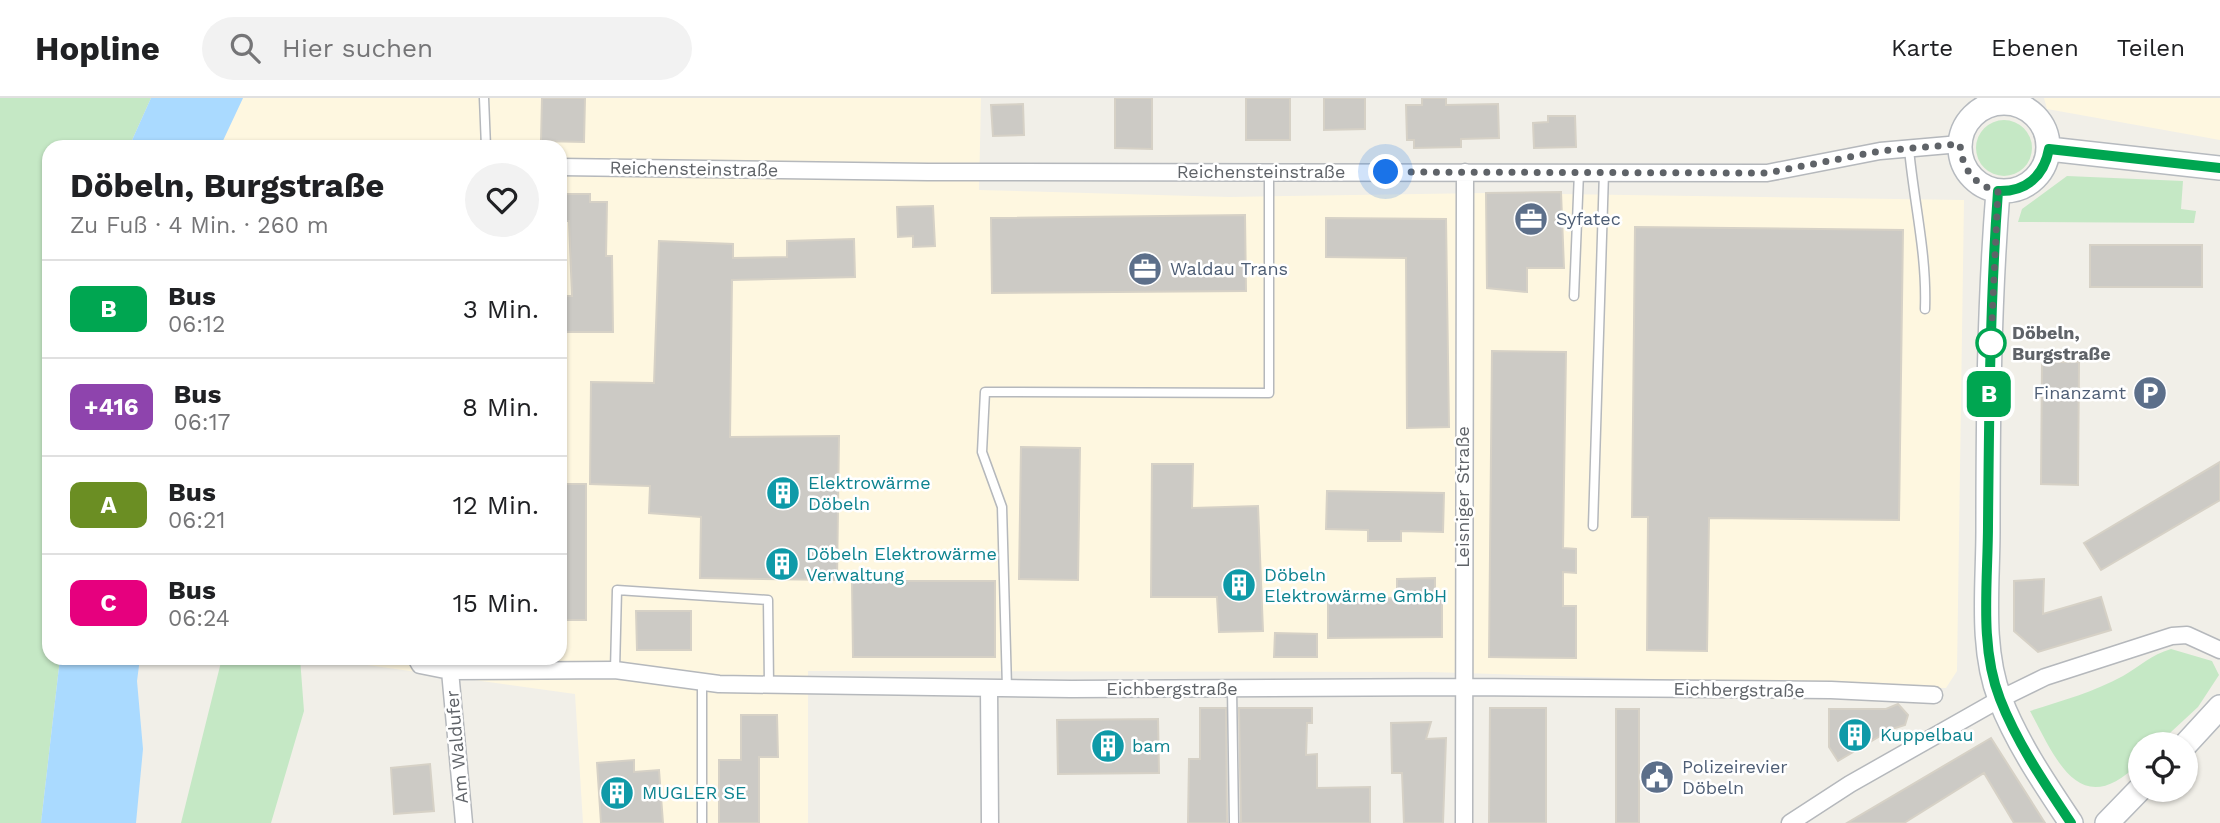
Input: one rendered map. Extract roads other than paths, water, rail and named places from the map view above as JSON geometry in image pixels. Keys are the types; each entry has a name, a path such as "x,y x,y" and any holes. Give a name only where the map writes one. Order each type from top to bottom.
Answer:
{"main road":[{"path":"2019,101 2037,117 2043,127 2049,149 2043,169 2028,184 2008,191 1987,188 1970,175 1961,155 1960,144 1966,125 1979,110 1998,103 2019,101"},
{"path":"2049,149 2220,168"},
{"path":"1998,191 1989,406 1988,625 1992,669 2000,699 2022,745 2071,823"},
{"path":"2197,732 2220,707"},
{"path":"2107,823 2128,801"}],"street":[{"name":"Reichensteinstraße","path":"567,167 1767,173 1909,149 1960,144"},
{"name":"Leisniger Straße","path":"1464,823 1465,172"},
{"path":"1790,823 1850,784 2000,699 2045,677 2172,636 2196,638 2220,650"},
{"name":"Eichbergstraße","path":"420,665 450,671 615,670 702,683 769,685 1831,690 1934,695"},
{"name":"Am Waldufer","path":"450,671 464,823"},
{"path":"989,688 990,823"}],"lane":[{"path":"484,98 486,140"},
{"path":"1909,149 1914,198 1924,242 1925,309"},
{"path":"1007,688 1002,507 982,452 985,392 1269,393 1269,172"},
{"path":"1574,296 1579,172"},
{"path":"1593,526 1604,172"},
{"path":"615,670 617,590 768,600 769,685"},
{"path":"702,683 702,823"},
{"path":"1232,688 1234,823"}],"water":[{"path":"151,98 243,98 223,140 132,140"},
{"path":"59,665 139,665 137,681 143,749 136,823 41,823"}],"place":[{"name":"Syfatec","path":"1531,219"},
{"name":"Waldau Trans","path":"1145,269"},
{"name":"Döbeln, Burgstraße","path":"1991,343"},
{"name":"Finanzamt","path":"2150,393"},
{"name":"Elektrowärme Döbeln","path":"783,493"},
{"name":"Döbeln Elektrowärme Verwaltung","path":"782,564"},
{"name":"Döbeln Elektrowärme GmbH","path":"1239,585"},
{"name":"Kuppelbau","path":"1855,735"},
{"name":"bam","path":"1108,746"},
{"name":"Polizeirevier Döbeln","path":"1657,777"},
{"name":"MUGLER SE","path":"617,793"}]}
